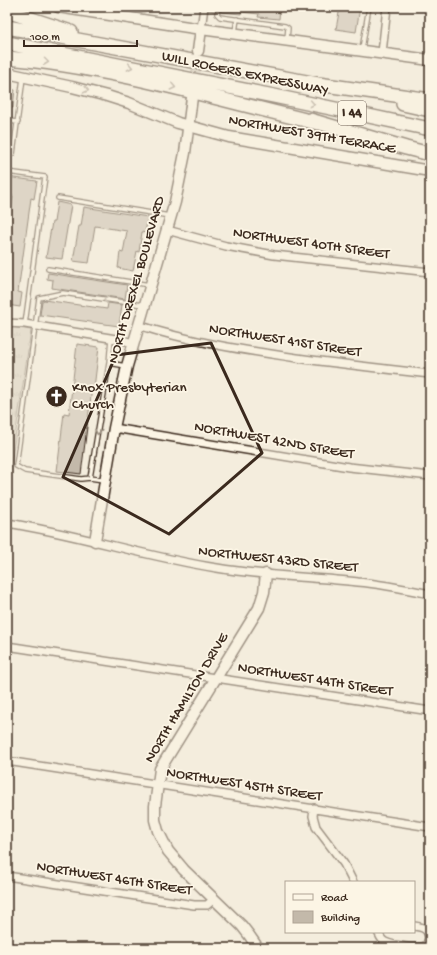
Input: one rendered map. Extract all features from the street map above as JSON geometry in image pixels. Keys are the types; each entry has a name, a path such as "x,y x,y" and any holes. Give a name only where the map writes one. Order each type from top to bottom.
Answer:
{"highway":[{"path":"7,11 115,46"},
{"name":"WILL ROGERS EXPRESSWAY","path":"7,27 318,84 430,100"},
{"name":"WILL ROGERS EXPRESSWAY","path":"7,43 430,129"},
{"path":"7,58 54,63 135,78 206,94 430,154"},
{"path":"202,82 318,123"},
{"path":"318,84 430,110"}],"street":[{"path":"58,7 201,29 430,60"},
{"path":"198,51 204,7"},
{"path":"382,53 387,7"},
{"name":"NORTHWEST 39TH TERRACE","path":"7,74 72,87 107,96 189,126 238,139 430,171"},
{"name":"NORTH DREXEL BOULEVARD","path":"95,541 114,428 127,366 171,216 182,170 192,97"},
{"name":"NORTHWEST 40TH STREET","path":"167,230 212,243 259,253 430,272"},
{"path":"7,323 25,324 133,343"},
{"name":"NORTHWEST 41ST STREET","path":"138,325 189,339 235,349 357,366 430,374"},
{"name":"NORTHWEST 42ND STREET","path":"114,428 342,466 430,476"},
{"name":"NORTHWEST 43RD STREET","path":"7,523 62,533 190,564 266,574 360,582 430,594"},
{"name":"NORTH HAMILTON DRIVE","path":"258,948 242,926 175,861 162,842 155,820 155,806 160,769 259,608 264,592 266,574"},
{"name":"NORTHWEST 44TH STREET","path":"7,646 430,711"},
{"name":"NORTHWEST 45TH STREET","path":"7,761 430,827"},
{"path":"314,808 313,816 316,826 341,859 352,881"},
{"name":"NORTHWEST 46TH STREET","path":"7,876 194,905 207,905 214,899"},
{"path":"378,933 380,938 389,943 418,948 426,946 430,939 428,931 415,926"}],"lane":[{"path":"116,7 122,16"},
{"path":"204,7 218,8 217,14 220,17 285,26 288,30 287,40"},
{"path":"362,51 369,7"},
{"path":"235,33 237,19"},
{"path":"7,153 14,154 24,77"},
{"path":"7,121 18,122"},
{"path":"7,172 45,177 25,324"},
{"path":"58,198 171,216"},
{"path":"48,269 151,285"},
{"path":"105,481 25,471 16,466 39,298 63,293 144,305"},
{"path":"90,478 109,363 111,338"},
{"path":"109,363 127,366"}],"highlighted area":[{"path":"211,343 262,453 169,534 63,477 116,355"}],"green space":[{"path":"7,326 31,330 10,471 7,470"}],"building":[{"path":"220,7 280,7 279,19 258,17 259,14 221,12"},
{"path":"340,7 360,7 356,32 336,29"},
{"path":"7,89 15,90 13,108 7,107"},
{"path":"7,177 37,181 34,199 31,198 18,292 22,293 20,307 7,305 7,240 13,196 7,195"},
{"path":"57,202 71,205 62,259 46,257"},
{"path":"84,207 148,217 145,233 142,232 139,252 137,251 133,271 118,268 120,252 123,253 127,231 95,226 89,263 73,261"},
{"path":"48,273 127,285 125,299 52,288 53,280 47,279"},
{"path":"44,300 107,309 108,303 122,305 119,326 40,315 42,301"},
{"path":"77,344 99,347 81,474 57,471 64,413 69,414"}],"tunnel":[{"path":"194,87 198,55"}],"place":[{"name":"Knox Presbyterian Church","path":"56,397"}]}
